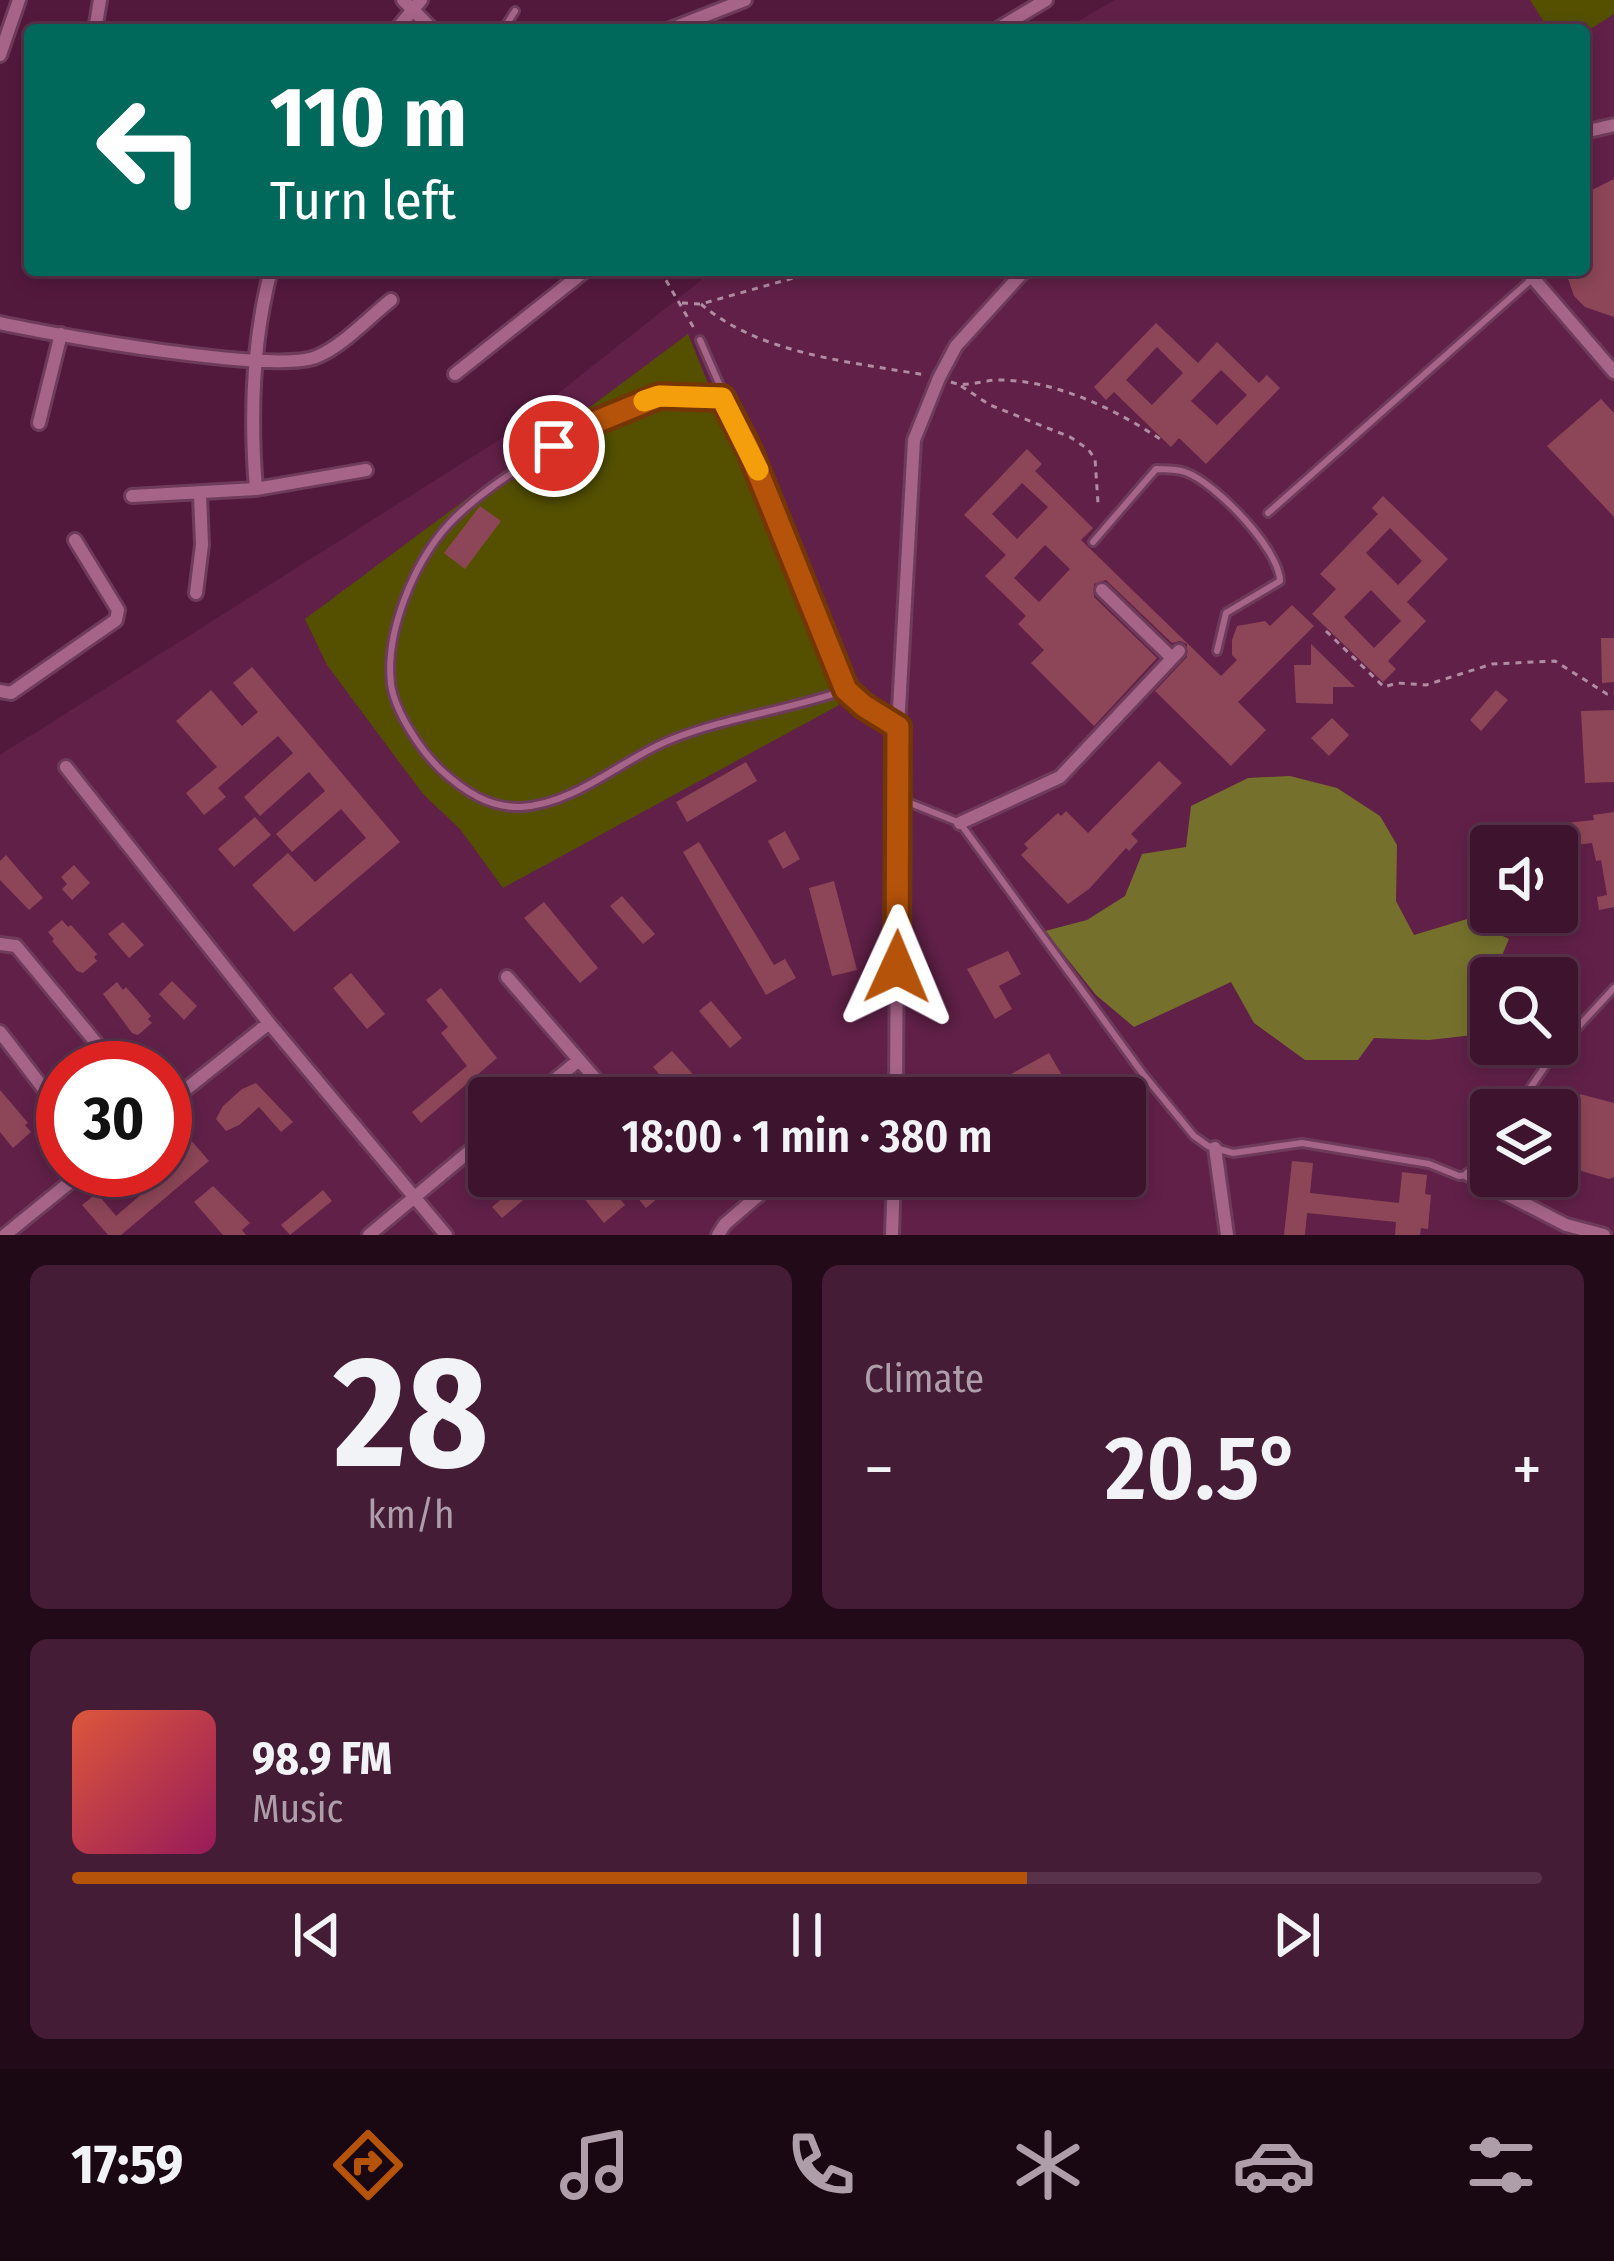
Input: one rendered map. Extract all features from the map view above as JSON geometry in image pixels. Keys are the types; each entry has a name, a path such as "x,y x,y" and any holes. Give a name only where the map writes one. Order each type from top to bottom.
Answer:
{"street":[{"path":"0,55 19,0"},
{"path":"683,24 745,0"},
{"path":"1006,24 1046,0"},
{"path":"256,489 251,426 255,360 270,276"},
{"path":"455,374 578,276"},
{"path":"896,1077 898,727 914,440 956,346 1019,276"},
{"path":"1530,276 1614,372"},
{"path":"0,323 255,360 314,358 391,300"},
{"path":"39,423 61,334"},
{"path":"132,496 256,489 366,470"},
{"path":"196,593 202,544 200,495"},
{"path":"0,692 11,693 116,620 118,610 75,540"},
{"path":"960,824 1060,777 1176,655 1102,590"},
{"path":"65,767 446,1235"},
{"path":"0,944 16,946 94,1041"},
{"path":"507,977 594,1077"},
{"path":"192,1084 269,1023"},
{"path":"0,1032 36,1079"},
{"path":"558,1077 579,1060"},
{"path":"1215,1148 1228,1235"},
{"path":"369,1235 468,1152"},
{"path":"1469,1175 1566,1225 1604,1235"},
{"path":"4,1235 51,1197"},
{"path":"718,1235 756,1197"},
{"path":"892,1235 893,1197"}],"lane":[{"path":"506,24 515,11"},
{"path":"1254,527 1528,276"},
{"path":"700,340 846,690 898,727"},
{"path":"722,398 659,396 626,407 586,426 483,494 448,525 425,557 391,652 392,688 430,759 456,784 487,803 521,807 550,802 671,739 846,690"},
{"path":"1093,542 1161,468 1191,474 1254,527 1275,561 1280,581 1226,613 1217,651"},
{"path":"900,799 960,824 1143,1074 1194,1136 1233,1153 1302,1143 1469,1175"},
{"path":"1529,1089 1555,1052 1614,988"}],"path":[{"path":"664,276 700,340"},
{"path":"682,303 701,304 801,276"},
{"path":"959,386 1088,449 1095,459 1098,503"},
{"path":"1325,632 1384,686 1426,685 1492,664 1555,661 1606,694 1614,693"}],"shaded area":[{"path":"1115,0 1614,0 1614,1235 0,1235 0,755 499,440 706,276 1590,276 1590,24 1073,24"},
{"path":"1530,0 1614,0 1614,14 1590,29 1590,24 1545,24"},
{"path":"688,334 839,705 503,888 460,829 423,794 327,665 305,619"},
{"path":"1290,776 1337,788 1380,816 1397,845 1396,901 1414,935 1467,919 1470,933 1496,933 1509,939 1501,957 1470,957 1470,1035 1374,1038 1358,1060 1305,1060 1254,1023 1231,982 1134,1027 1096,995 1045,931 1087,920 1125,896 1142,854 1186,847 1191,806 1248,778"}],"building":[{"path":"1614,179 1614,317 1585,307 1574,296 1567,276 1590,276 1590,191"},
{"path":"1156,323 1198,363 1217,342 1259,383 1267,375 1280,388 1206,464 1179,438 1171,447 1114,392 1106,400 1094,387","holes":["1157,347 1183,373 1152,405 1126,380","1221,370 1247,395 1217,425 1191,401"]},
{"path":"1601,399 1614,413 1614,517 1547,446"},
{"path":"1027,449 1042,464 1035,471 1093,528 1081,540 1221,676 1237,660 1232,655 1232,640 1237,626 1265,621 1270,626 1292,605 1314,626 1238,702 1266,730 1231,766 1155,691 1187,657 1187,644 1172,643 1106,580 1094,584 1094,597 1157,658 1094,726 1031,663 1044,650 1018,624 1026,616 985,576 1006,555 964,515","holes":["1022,483 1048,507 1017,539 992,514","1045,545 1070,569 1039,602 1014,578"]},
{"path":"1383,496 1448,559 1407,602 1426,621 1388,661 1396,669 1383,682 1312,614 1336,589 1320,574 1378,514 1372,508","holes":["1390,528 1422,561 1398,585 1366,553","1371,590 1401,621 1374,648 1344,617"]},
{"path":"480,506 501,521 465,569 444,553"},
{"path":"1601,638 1614,638 1614,682 1602,683"},
{"path":"1311,644 1355,687 1333,687 1333,704 1296,703 1294,665 1311,665"},
{"path":"252,667 400,842 294,932 252,885 288,853 315,882 366,838 341,809 292,852 276,834 325,791 309,772 260,816 244,797 293,753 278,736 218,788 226,797 204,815 186,793 217,767 176,721 211,690 242,726 258,712 233,683"},
{"path":"1496,690 1508,700 1481,731 1470,720"},
{"path":"1614,710 1614,782 1585,783 1581,711"},
{"path":"1332,718 1349,735 1329,756 1311,738"},
{"path":"1159,761 1182,783 1131,834 1138,841 1129,851 1126,848 1089,889 1068,904 1021,855 1028,848 1024,844 1066,811 1088,833"},
{"path":"746,762 757,781 687,822 676,802"},
{"path":"1614,812 1614,907 1599,910 1597,897 1607,895 1601,860 1596,861 1592,843 1578,845 1578,825 1557,824 1594,820 1593,815"},
{"path":"255,817 271,835 234,867 218,849"},
{"path":"785,831 800,859 783,869 768,841"},
{"path":"699,842 774,965 785,959 796,978 766,995 683,852"},
{"path":"6,855 43,898 29,910 0,880 0,861"},
{"path":"74,865 90,883 72,900 62,889 67,884 61,877"},
{"path":"834,881 857,970 832,976 809,888"},
{"path":"622,896 655,934 643,944 610,906"},
{"path":"544,902 598,968 580,983 524,918"},
{"path":"62,920 97,954 97,961 83,973 48,932"},
{"path":"123,922 144,945 129,958 108,934"},
{"path":"1008,951 1021,974 999,986 1012,1009 995,1019 967,969"},
{"path":"351,973 385,1014 367,1029 333,988"},
{"path":"172,981 197,1006 184,1020 159,994"},
{"path":"117,982 151,1016 152,1023 138,1035 103,994"},
{"path":"441,988 497,1058 475,1077 468,1077 468,1083 421,1123 412,1112 467,1066 441,1033 448,1027 426,1000"},
{"path":"711,1001 742,1038 730,1048 699,1011"},
{"path":"672,1051 695,1077 661,1077 653,1067"},
{"path":"1049,1053 1063,1077 1006,1077"},
{"path":"256,1083 293,1122 281,1132 259,1107 226,1131 216,1119 223,1106"},
{"path":"0,1090 31,1132 13,1148 0,1132"},
{"path":"1580,1094 1614,1103 1614,1177 1578,1170"},
{"path":"192,1141 209,1161 192,1175"},
{"path":"1292,1161 1313,1163 1310,1193 1399,1203 1402,1172 1427,1175 1425,1194 1431,1195 1428,1229 1421,1228 1420,1235 1395,1235 1396,1222 1307,1213 1305,1235 1284,1235"},
{"path":"213,1186 250,1223 242,1230 246,1235 223,1235 194,1202"},
{"path":"323,1190 332,1201 290,1235 281,1225"},
{"path":"100,1197 116,1216 138,1197 166,1197 121,1235 108,1235 82,1205"},
{"path":"504,1197 527,1197 502,1218 492,1207"},
{"path":"583,1197 618,1197 625,1205 604,1223"},
{"path":"637,1197 659,1197 646,1208"}],"slow traffic":[{"path":"644,401 659,396 722,398 758,470"}],"route":[{"path":"554,446 586,426 659,396 722,398 783,530 846,690 898,727 897,967"}]}
